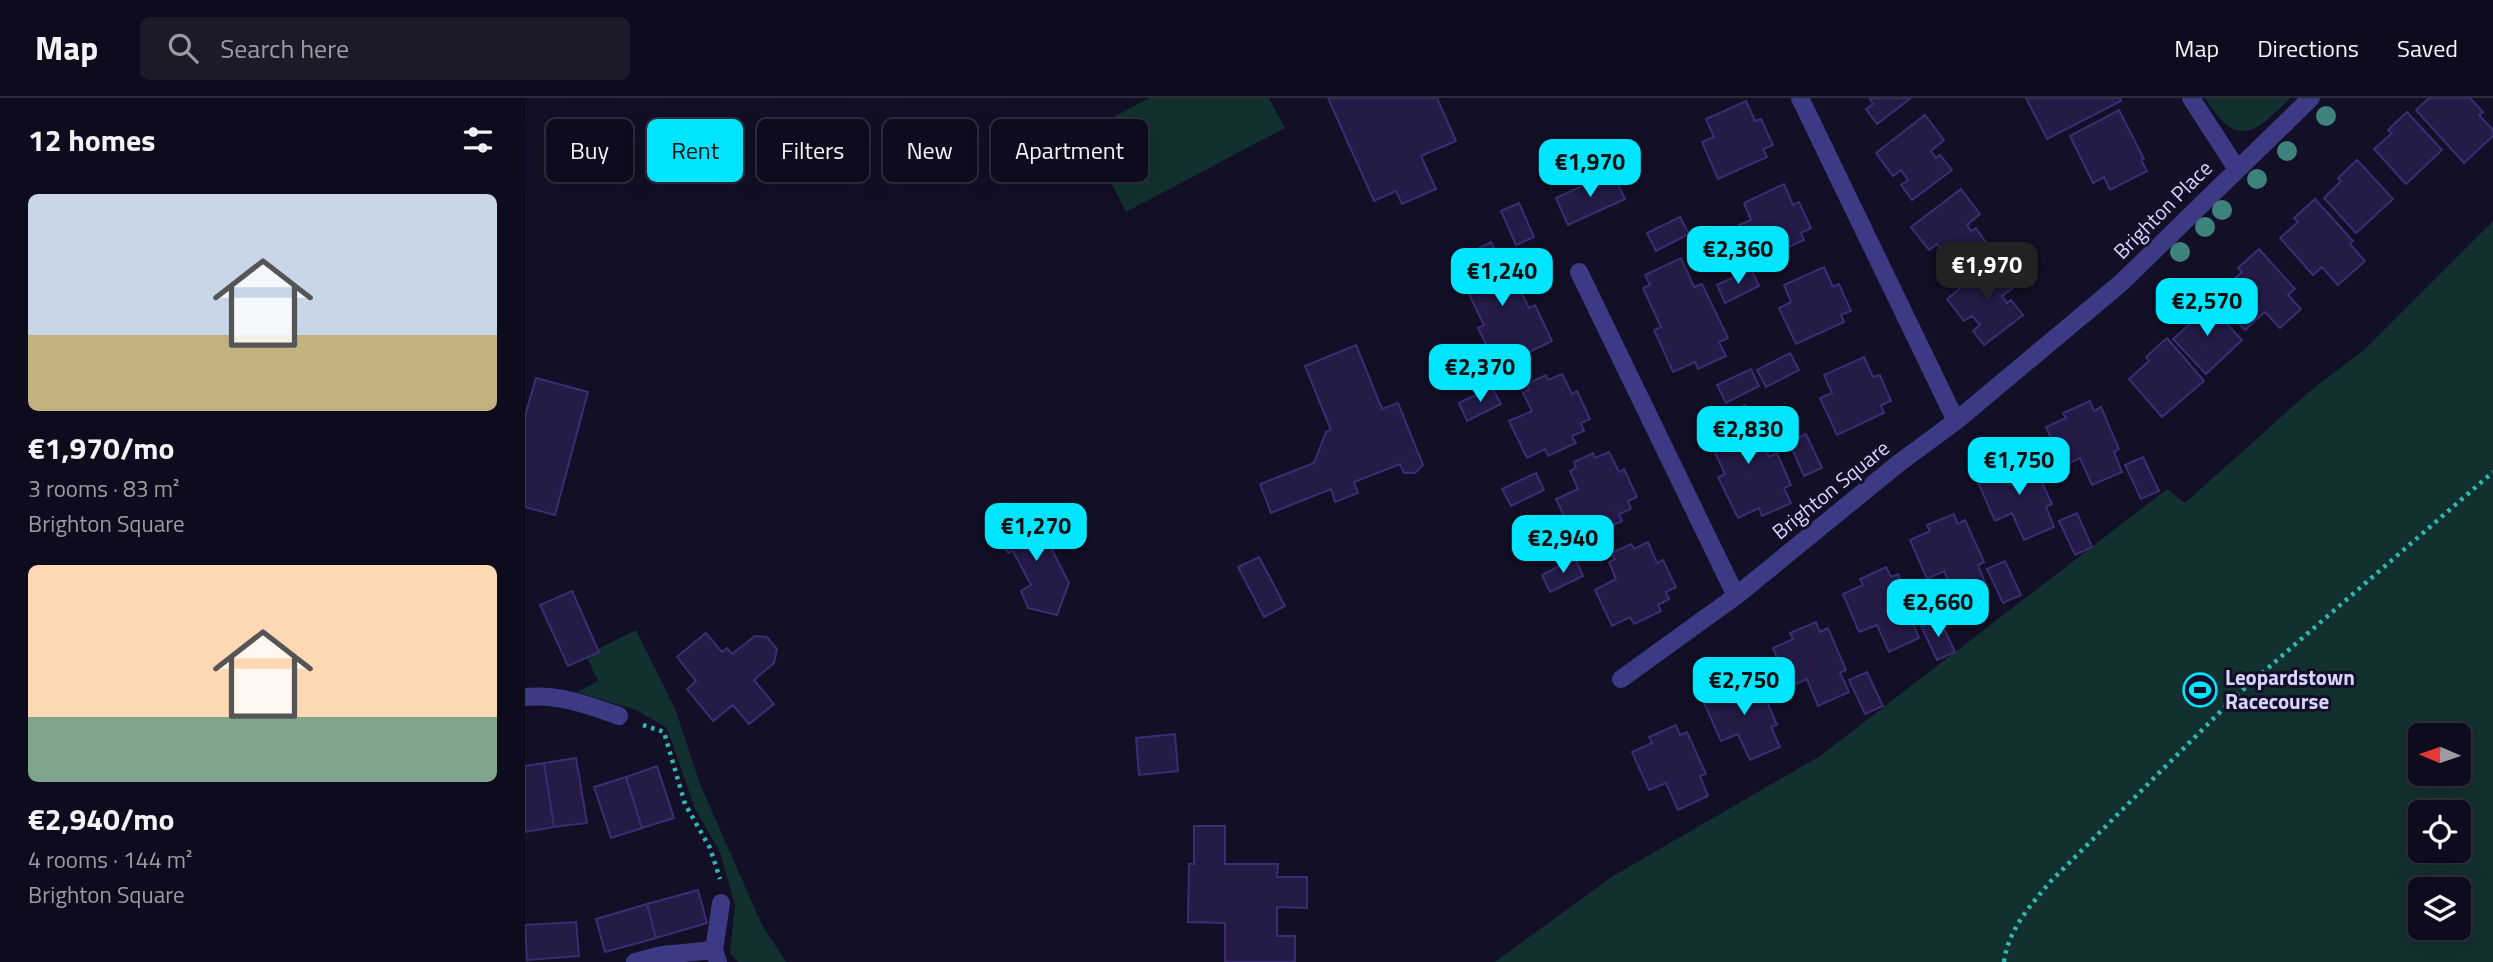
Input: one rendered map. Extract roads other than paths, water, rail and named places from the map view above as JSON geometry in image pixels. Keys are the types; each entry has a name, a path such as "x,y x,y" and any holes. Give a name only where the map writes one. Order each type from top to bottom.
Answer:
{"street":[{"path":"1800,98 1956,421"},
{"name":"Brighton Place","path":"2191,98 2237,169"},
{"name":"Brighton Place","path":"2121,283 2311,98"},
{"path":"1579,272 1736,596"},
{"name":"Brighton Square","path":"1621,679 1736,596 1899,463 1956,421 2121,283"},
{"path":"525,697 571,699 619,716"},
{"path":"635,962 662,955 716,956 721,903"}],"place":[{"name":"Leopardstown Racecourse","path":"2200,690"}]}
